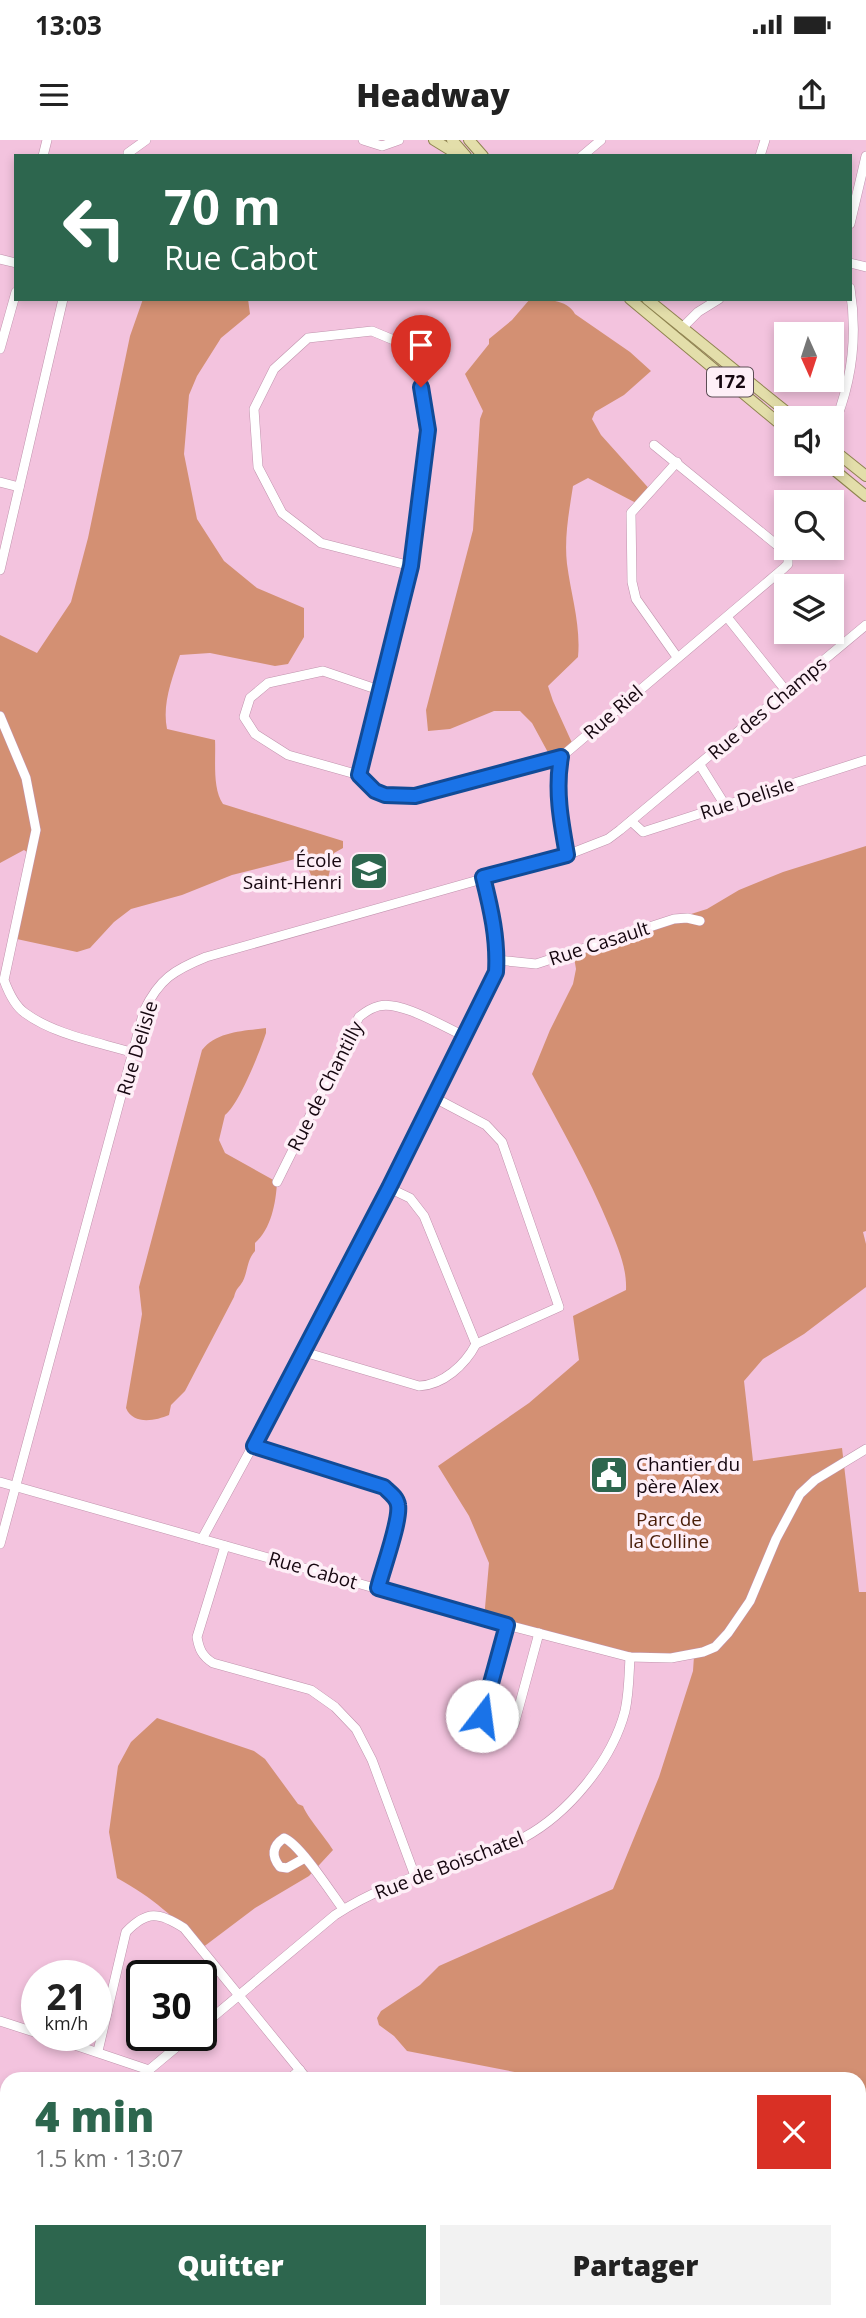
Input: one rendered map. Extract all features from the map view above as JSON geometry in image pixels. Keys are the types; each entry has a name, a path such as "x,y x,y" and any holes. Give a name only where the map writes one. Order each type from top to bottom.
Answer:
{"main road":[{"path":"434,140 457,154"},
{"path":"452,140 464,154"},
{"name":"172","path":"632,301 774,419"},
{"name":"172","path":"650,301 779,406"},
{"path":"844,458 866,476"},
{"path":"842,476 866,496"}],"street":[{"path":"128,154 145,140"},
{"path":"363,140 383,146 399,140"},
{"path":"584,154 601,140"},
{"path":"852,216 866,156"},
{"path":"0,349 14,299"},
{"path":"0,570 63,301"},
{"path":"682,328 698,312 716,301"},
{"path":"840,406 853,355 851,301"},
{"path":"359,775 411,566 428,430 417,365 396,341 372,331 308,338 274,369 254,409 258,467 282,513 321,543 411,566"},
{"path":"654,445 677,463 632,513 633,589 636,599 677,657"},
{"name":"Rue Riel","path":"379,690 323,671 268,683 250,698 243,717 255,734 288,755 359,775 375,791 385,795 415,796 561,757 788,564 788,554 677,463"},
{"path":"0,482 19,488"},
{"path":"726,617 787,692"},
{"name":"Rue des Champs","path":"584,849 608,839 631,821 866,625"},
{"path":"0,716 26,778 36,830 5,980 8,989 22,1011 48,1026 134,1053"},
{"path":"561,757 558,772 559,804 567,855"},
{"name":"Rue Delisle","path":"631,821 643,832 866,760"},
{"name":"Rue des Champs","path":"700,765 725,805"},
{"name":"Rue Delisle","path":"0,1544 144,1011 158,987 174,971 206,957 584,849"},
{"path":"202,1539 304,1353 496,972 494,925 483,877"},
{"name":"Rue Casault","path":"497,960 536,964 674,919 700,921"},
{"name":"Rue de Chantilly","path":"277,1182 359,1017 368,1010 388,1005 404,1009 464,1036"},
{"path":"304,1353 419,1386 435,1383 458,1368 470,1356 475,1344 559,1307 502,1142 486,1125 433,1097"},
{"path":"389,1188 410,1198 424,1216 475,1344"},
{"path":"254,1446 384,1487 394,1496 398,1504 396,1519 378,1588"},
{"name":"Rue Cabot","path":"0,1482 507,1625 630,1657 671,1658 694,1656 715,1647 733,1627 750,1601 776,1539 800,1494 815,1480 866,1449"},
{"path":"225,1546 197,1637 199,1648 213,1663 311,1690 335,1707 356,1729 372,1760 415,1876"},
{"path":"507,1625 482,1716 484,1728 499,1733 514,1725 539,1633"},
{"name":"Rue de Boischatel","path":"217,2014 343,1909 415,1876 521,1839 568,1805 602,1762 618,1731 628,1692 630,1657"},
{"path":"305,1858 343,1909"},
{"path":"112,1992 126,1932 137,1921 160,1915 184,1928 300,2070 298,2072"},
{"path":"0,2021 21,2028"},
{"path":"98,2051 149,2070 172,2051"}],"green space":[{"path":"142,301 248,301 250,314 221,338 197,376 189,395 184,454 197,519 224,561 257,588 304,608 304,637 288,664 275,666 210,653 180,655 167,701 167,729 215,740 217,790 223,804 343,841 343,848 334,853 326,887 316,887 308,868 299,858 232,875 182,895 131,909 114,922 90,948 77,952 12,938 27,852 24,850 0,863 0,635 37,653 71,602 88,538 130,336"},
{"path":"528,301 555,301 567,305 575,314 630,352 651,371 624,395 595,412 592,419 601,435 653,493 640,505 588,478 573,486 566,554 577,622 578,657 548,686 573,745 551,758 532,723 520,711 494,711 450,729 428,731 426,710 473,530 480,419 483,411 465,374 489,344 489,339 512,320"},
{"name":"Parc de la Colline","path":"866,846 866,1231 863,1232 866,1244 866,1287 804,1334 763,1359 744,1381 753,1461 842,1448 859,1592 866,1592 866,2072 515,2072 407,2051 394,2036 379,2025 377,2018 381,2011 420,1985 439,1966 613,1889 659,1777 693,1671 694,1656 630,1657 484,1619 489,1563 469,1516 438,1466 529,1403 579,1360 573,1316 626,1290 621,1258 601,1208 532,1074 573,984 576,969 573,951 707,909 739,890 783,872"},
{"path":"266,1028 249,1077 225,1115 219,1140 225,1153 277,1182 272,1215 265,1231 255,1243 255,1251 243,1281 185,1391 171,1405 169,1415 151,1420 139,1419 126,1408 142,1314 139,1287 202,1050 223,1035"},
{"path":"157,1718 254,1751 265,1759 298,1804 303,1806 333,1850 309,1876 255,1908 202,1948 163,1909 117,1878 109,1832 118,1766 131,1742"}],"place":[{"name":"École Saint-Henri","path":"369,871"},
{"name":"Chantier du père Alex","path":"609,1475"}],"route":[{"path":"421,387 428,430 411,566 359,775 375,791 385,795 415,796 561,757 558,792 567,855 483,877 498,952 496,972 389,1188 254,1446 384,1487 394,1496 398,1504 396,1519 378,1588 507,1625 482,1716"}]}
